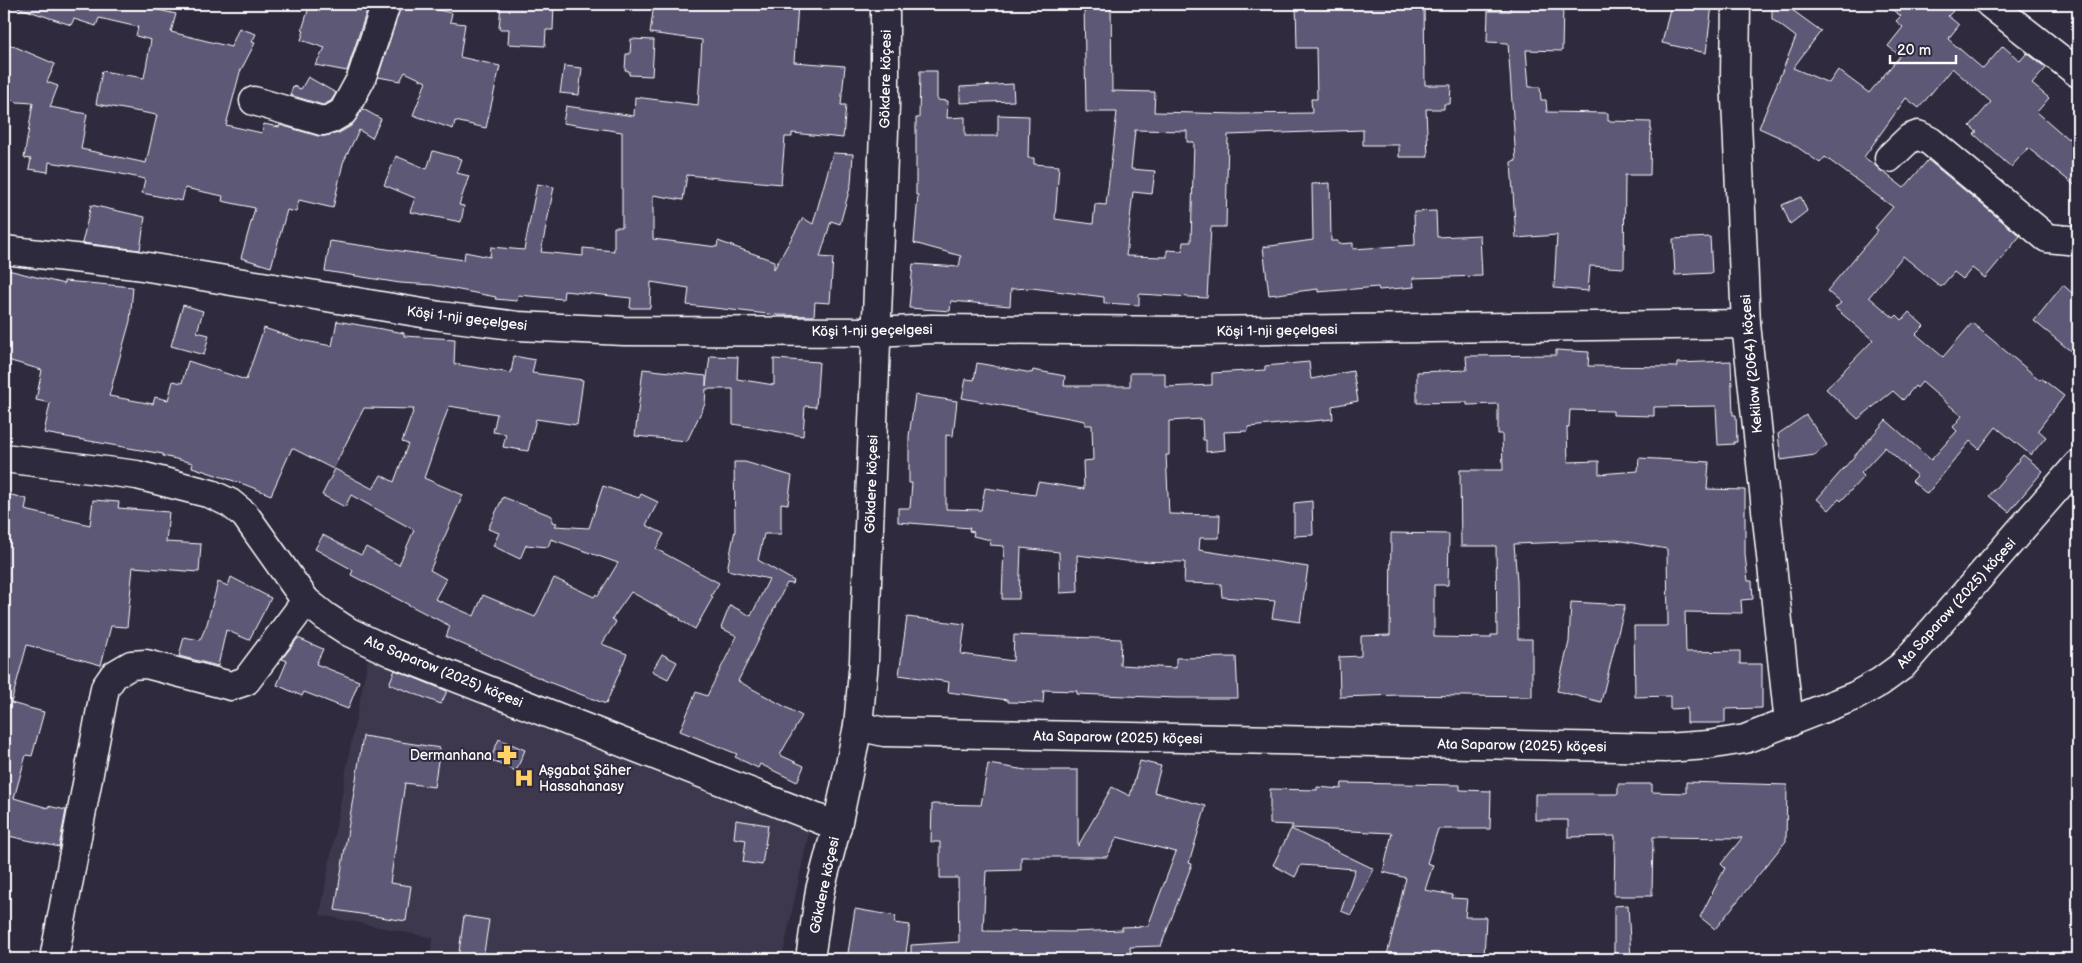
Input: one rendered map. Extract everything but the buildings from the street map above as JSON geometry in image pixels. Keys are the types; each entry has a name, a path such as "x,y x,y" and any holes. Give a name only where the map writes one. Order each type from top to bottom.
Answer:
{"street":[{"path":"254,101 322,121 332,119 343,112 361,78 386,4"},
{"name":"Gökdere köçesi","path":"810,959 820,890 837,826 858,726 864,661 885,104 885,4"},
{"name":"Kekilow (2064) köçesi","path":"1736,4 1735,77 1746,324 1789,723"},
{"path":"1990,4 2078,74"},
{"path":"1889,158 1910,138 1918,135 1930,141 2047,238 2078,241"},
{"name":"Köşi 1-nji geçelgesi","path":"4,250 69,259 136,265 369,305 518,326 624,331 876,332 932,329 1192,331 1746,324"},
{"name":"Ata Saparow (2025) köçesi","path":"4,458 137,475 211,494 230,503 245,515 306,601 349,632 393,654 837,826"},
{"name":"Ata Saparow (2025) köçesi","path":"858,726 884,732 1665,748 1708,745 1745,739 1855,696 1880,682 1902,666 2078,464"},
{"path":"54,959 105,688 114,675 131,665 146,664 231,686 246,681 306,601"}],"shaded area":[{"name":"Aşgabat Şäher Hassahanasy","path":"369,654 812,818 782,959 430,959 433,938 320,915"}],"place":[{"name":"Dermanhana","path":"507,755"},
{"name":"Aşgabat Şäher Hassahanasy","path":"524,778"}]}
